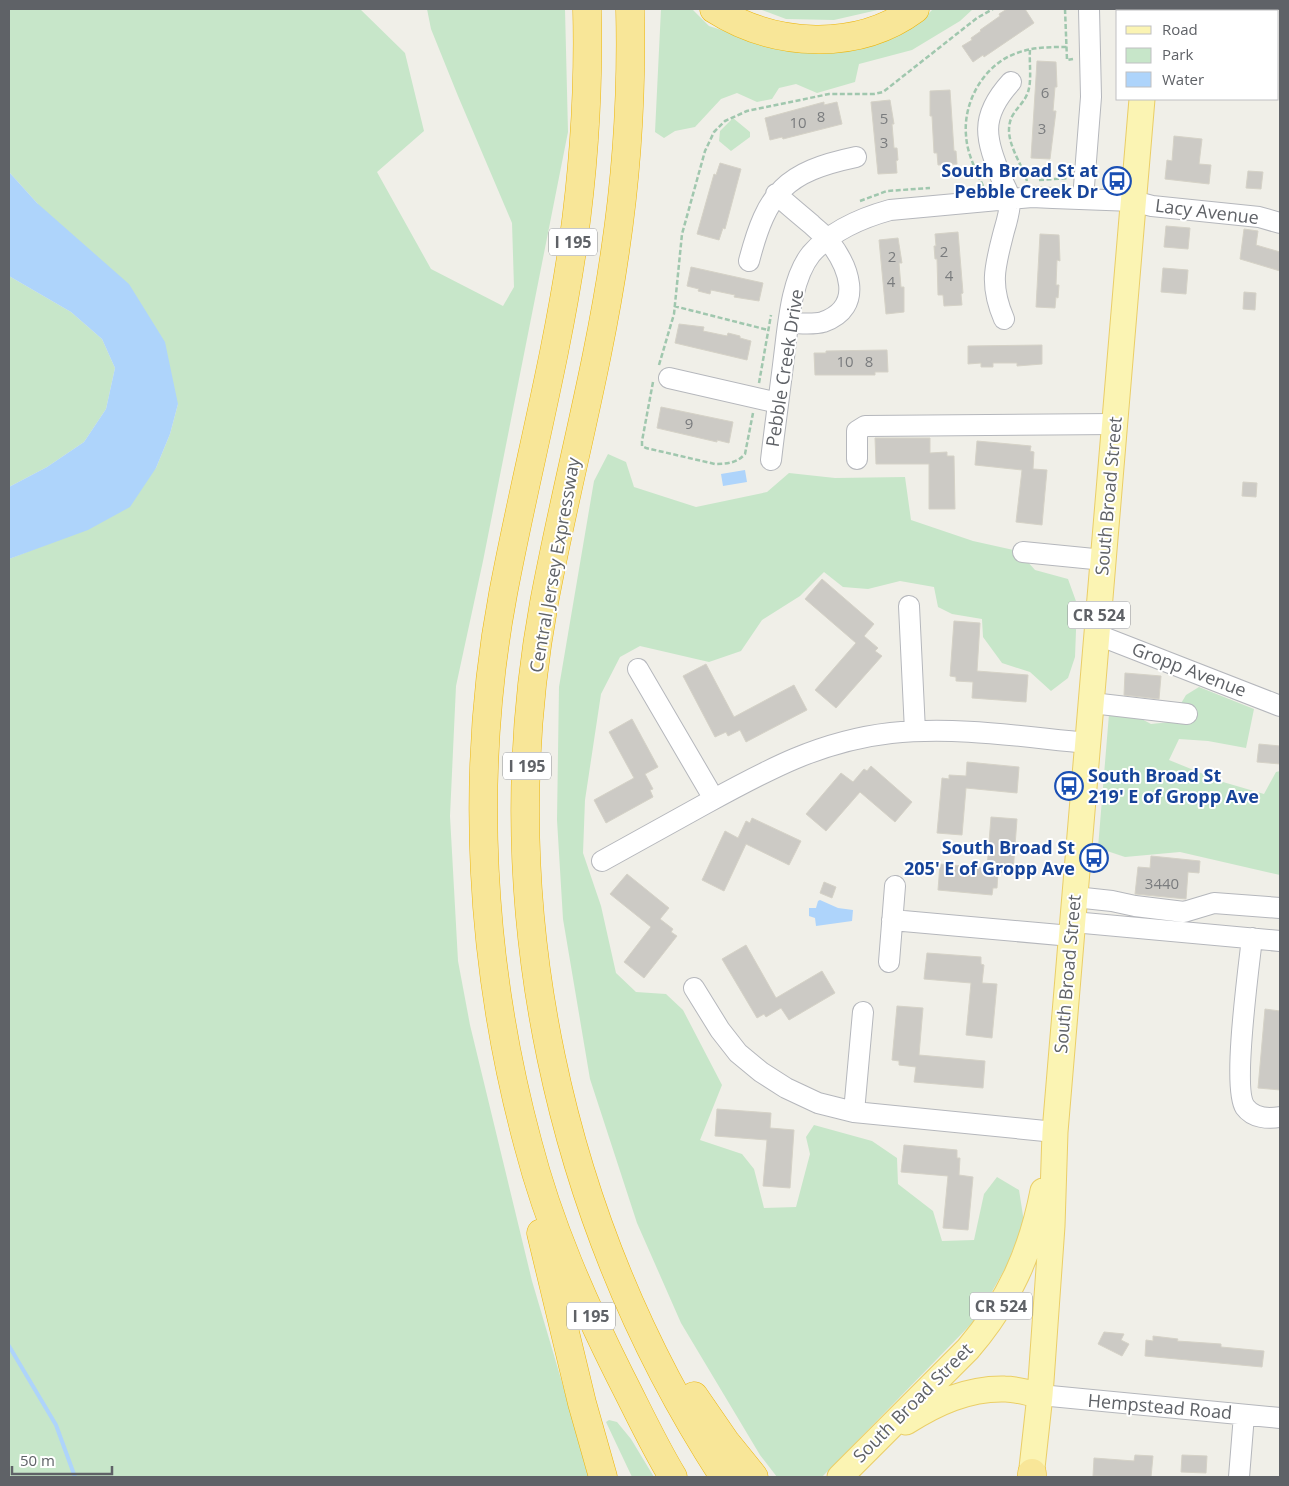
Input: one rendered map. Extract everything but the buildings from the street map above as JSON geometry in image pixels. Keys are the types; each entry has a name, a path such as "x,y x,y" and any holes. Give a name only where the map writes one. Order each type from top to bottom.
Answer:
{"highway":[{"name":"I 195","path":"587,9 586,98 582,170 573,243 561,313 502,596 492,662 486,727 484,793 484,849 488,924 504,1043 528,1145 548,1209 573,1275 595,1325 653,1444 673,1477"},
{"name":"Central Jersey Expressway","path":"630,9 629,100 616,249 601,331 544,604 535,667 529,731 527,831 531,921 538,985 560,1099 593,1211 615,1271 641,1329 670,1386 724,1477"},
{"path":"714,9 726,17 749,27 773,34 797,39 822,40 844,38 868,32 891,23 915,9"},
{"path":"560,1099 608,1223 666,1344 693,1395 725,1441 754,1477"},
{"path":"528,1145 536,1212 582,1403 603,1477"}],"main road":[{"name":"South Broad Street","path":"1032,1476 1040,1395 1052,1226 1055,1132 1142,100"},
{"name":"South Broad Street","path":"840,1477 968,1350 1002,1305 1017,1276 1027,1249 1042,1197 1055,1132"},
{"path":"876,1440 922,1412 957,1396 981,1390 1007,1389 1040,1395"}],"street":[{"path":"1084,199 1091,97 1089,9"},
{"path":"1004,319 998,305 994,273 1019,198 990,149 988,123 992,108 1001,93 1011,82"},
{"path":"749,260 762,217 776,194 803,173 819,166 856,157"},
{"path":"776,194 828,239 847,271 850,282 847,302 841,311 823,322 811,324 789,323"},
{"name":"Pebble Creek Drive","path":"772,460 789,323 800,273 811,254 850,223 890,210 1019,198 1133,200"},
{"name":"Lacy Avenue","path":"1133,200 1152,206 1259,217 1280,223"},
{"path":"669,378 778,403"},
{"path":"857,459 857,431 865,426 1115,424"},
{"path":"1023,552 1104,560"},
{"path":"909,606 915,731"},
{"name":"Gropp Avenue","path":"1098,635 1280,706"},
{"path":"638,669 714,799"},
{"path":"1092,703 1187,714"},
{"path":"602,861 782,763 822,747 856,739 915,731 961,731 1088,743"},
{"path":"889,962 895,886"},
{"path":"1075,898 1112,901 1134,906 1184,912 1214,903 1280,908"},
{"path":"892,920 1280,940"},
{"path":"1252,938 1240,1064 1241,1096 1244,1106 1260,1117 1280,1117"},
{"path":"694,988 738,1053 761,1072 786,1088 818,1104 854,1112 1055,1132"},
{"path":"854,1112 863,1012"},
{"name":"Hempstead Road","path":"1040,1395 1280,1418"},
{"path":"1239,1477 1244,1415"}],"path":[{"path":"1065,9 1068,60 1090,58"},
{"path":"1019,198 1027,180 1009,132 1014,112 1026,98 1029,90 1030,49"},
{"path":"674,306 768,330"}],"green space":[{"path":"9,9 360,9 405,53 424,131 377,172 431,269 503,306 514,287 512,223 431,29 427,9 565,9 568,132 483,561 456,686 450,816 458,961 470,1025 532,1281 590,1477 9,1477 9,559 42,546 156,468 170,434 178,404 37,203 9,172"},
{"path":"661,9 692,9 709,26 762,43 926,16 933,9 973,9 960,21 912,50 859,64 855,82 817,93 796,84 779,88 772,99 757,102 737,93 721,99 695,127 675,131 664,138 655,132"},
{"path":"759,9 882,9 834,20 786,19"},
{"path":"733,118 750,132 750,137 731,151 719,141 720,131"},
{"path":"9,276 71,312 102,339 115,368 106,409 84,442 47,467 9,487"},
{"path":"608,454 626,462 634,487 696,507 767,492 789,473 835,478 905,477 911,520 973,541 1018,551 1035,570 1068,579 1077,604 1075,657 1068,678 1051,691 1030,672 1002,663 983,637 982,619 952,614 938,607 934,587 900,581 868,589 843,587 824,572 800,596 762,620 741,651 709,662 640,646 620,657 601,694 585,800 583,853 601,906 616,973 636,992 666,994 683,1010 722,1085 700,1140 742,1154 754,1169 764,1208 796,1207 810,1154 806,1137 814,1125 872,1141 897,1158 898,1184 933,1211 942,1241 974,1240 984,1194 997,1177 1019,1190 1024,1222 1007,1265 977,1318 822,1477 777,1477 760,1455 681,1323 637,1223 590,1079 563,919 557,820 559,687 594,481"},
{"path":"1199,687 1254,709 1246,748 1208,741 1179,739 1169,760 1223,782 1264,794 1276,772 1280,771 1280,875 1180,852 1125,857 1098,848 1109,714 1121,708 1151,724 1170,722 1186,695"},
{"path":"609,1420 617,1422 631,1439 654,1477 632,1477 606,1422"}],"water":[{"path":"9,172 37,203 129,284 165,342 178,404 170,434 156,468 130,507 88,530 9,559 9,487 47,467 84,442 106,409 115,368 102,339 71,312 9,276"},
{"path":"745,470 747,482 723,486 721,474"},
{"path":"820,900 838,908 853,910 852,921 816,926 815,918 809,916 809,908 816,908"}],"waterway":[{"path":"9,1346 56,1425 75,1477"}],"place":[{"name":"South Broad St at Pebble Creek Dr","path":"1117,181"},
{"name":"South Broad St 219' E of Gropp Ave","path":"1069,786"},
{"name":"South Broad St 205' E of Gropp Ave","path":"1094,858"}]}
